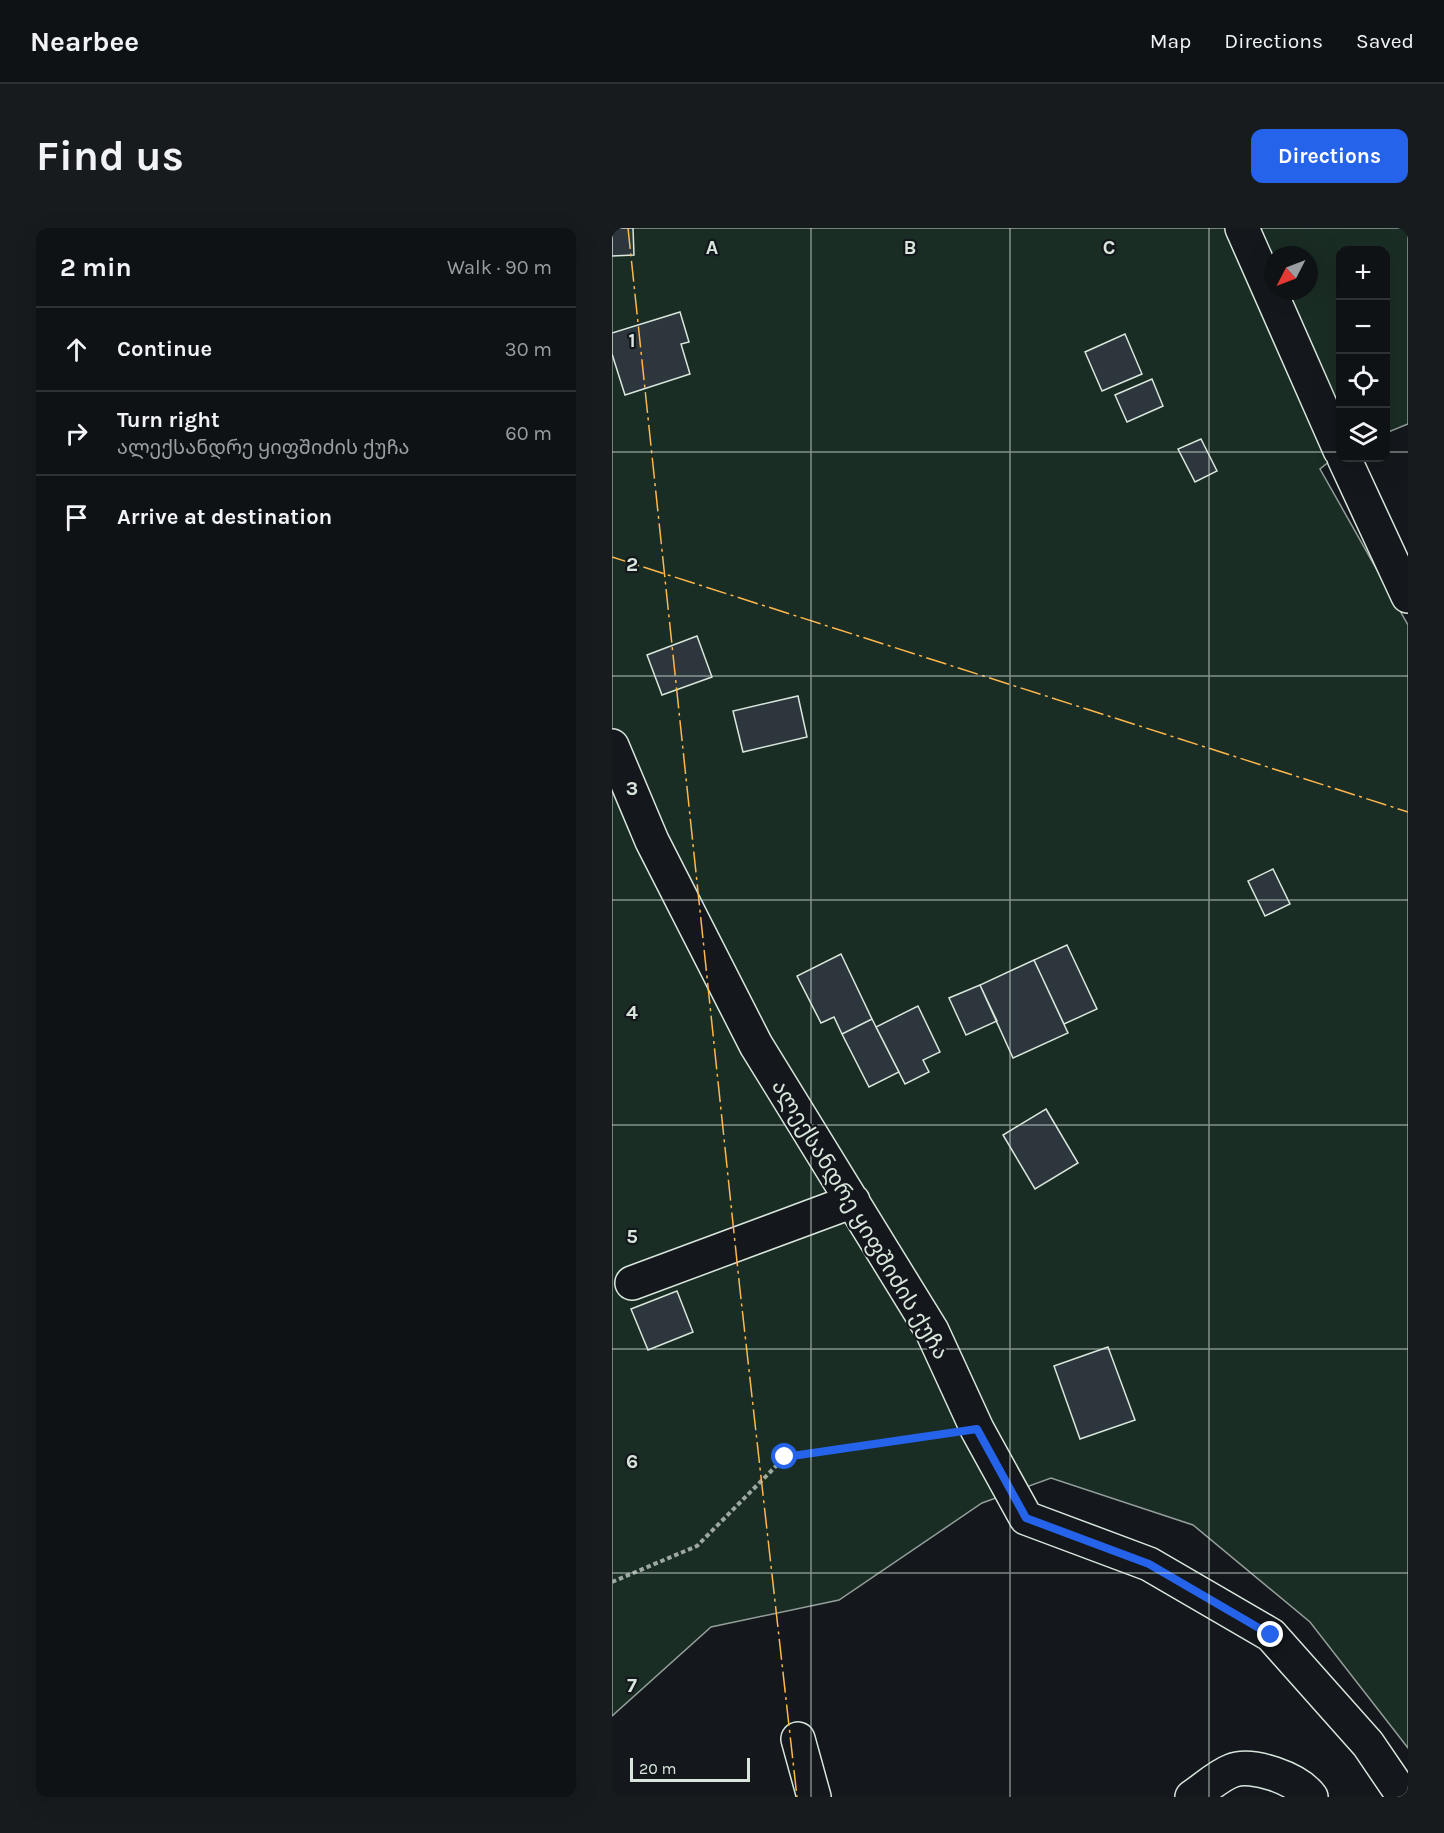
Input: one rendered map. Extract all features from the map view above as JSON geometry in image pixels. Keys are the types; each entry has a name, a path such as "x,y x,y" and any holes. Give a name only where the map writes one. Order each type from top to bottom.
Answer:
{"street":[{"path":"1242,228 1336,439"},
{"path":"1346,462 1408,596"},
{"name":"ალექსანდრე ყიფშიძის ქუჩა","path":"612,746 652,841 756,1045 932,1330 977,1429 1026,1518 1149,1564 1271,1635 1368,1744 1404,1797"},
{"path":"632,1283 853,1201"},
{"path":"798,1738 814,1797"},
{"path":"1192,1797 1232,1770 1270,1771 1306,1791 1311,1797"}],"path":[{"path":"612,1582 697,1546 785,1457 977,1429"}],"green space":[{"path":"612,228 1408,228 1408,424 1390,431 1390,246 1336,246 1336,456 1320,469 1408,625 1408,1748 1310,1622 1193,1525 1051,1478 982,1503 839,1600 711,1627 612,1716"}],"building":[{"path":"612,228 633,228 634,255 612,256"},
{"path":"680,312 689,342 681,344 690,374 625,395 612,354 612,333"},
{"path":"1125,334 1142,374 1102,391 1085,352"},
{"path":"1152,379 1163,406 1127,422 1115,395"},
{"path":"1201,439 1217,471 1195,482 1178,449"},
{"path":"697,636 712,677 662,695 647,655"},
{"path":"798,696 807,737 743,752 733,711"},
{"path":"1273,869 1290,904 1265,916 1248,881"},
{"path":"1067,945 1097,1009 1064,1024 1034,960"},
{"path":"841,954 872,1019 842,1034 834,1017 821,1023 797,976"},
{"path":"1034,960 1068,1033 1013,1058 980,985"},
{"path":"980,985 997,1021 966,1035 949,998"},
{"path":"918,1006 940,1052 923,1060 929,1072 905,1084 876,1027"},
{"path":"872,1019 899,1072 869,1087 842,1034"},
{"path":"1046,1109 1078,1163 1035,1189 1003,1135"},
{"path":"677,1291 693,1332 648,1350 631,1309"},
{"path":"1108,1347 1135,1420 1080,1439 1054,1366"}],"power":[{"path":"628,228 740,1290 797,1797"},
{"path":"612,557 1408,812"}],"route":[{"path":"785,1457 977,1429 1026,1518 1149,1564 1271,1635"}]}
